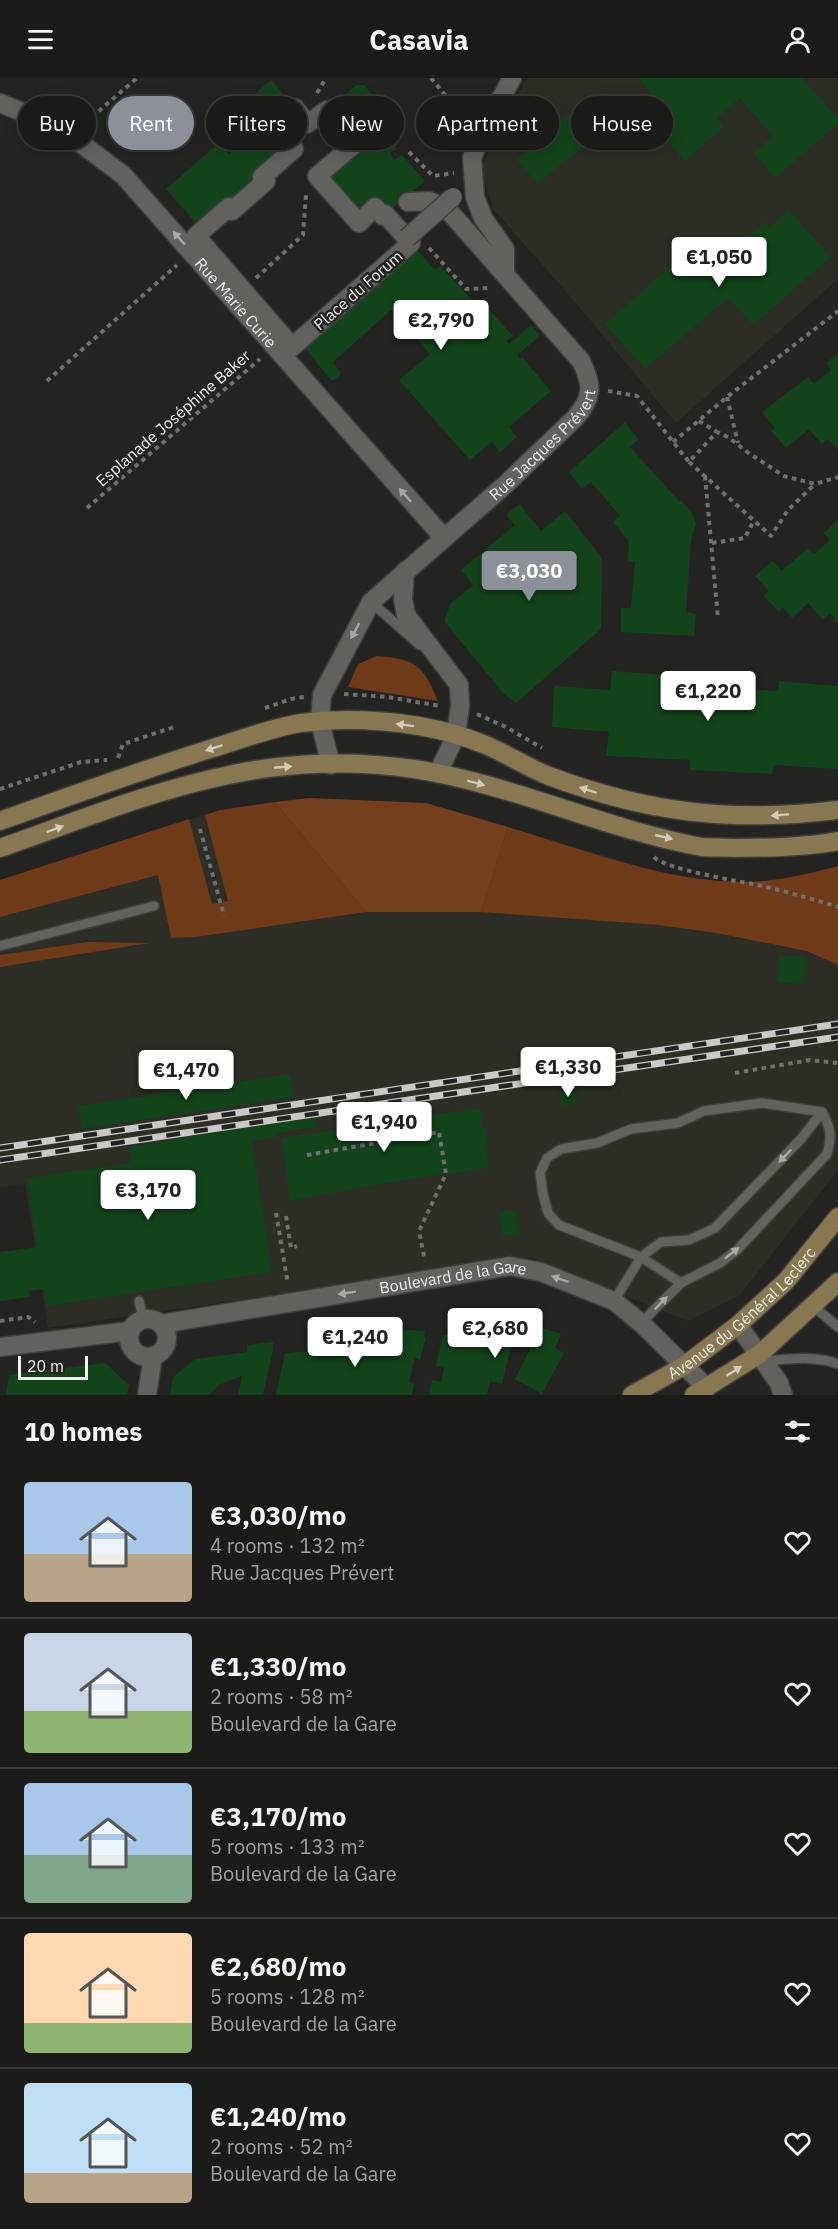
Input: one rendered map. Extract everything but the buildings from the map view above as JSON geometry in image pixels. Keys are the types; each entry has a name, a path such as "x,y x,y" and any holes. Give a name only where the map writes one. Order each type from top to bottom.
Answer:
{"street":[{"path":"502,96 512,78"},
{"name":"Rue Marie Curie","path":"0,103 59,127 123,175 233,300 280,343 444,538"},
{"name":"Place du Forum","path":"280,343 196,236 229,207 232,211 266,181 262,177 294,149 274,125 295,108 307,124 327,110 356,143 318,176 359,223 375,207 383,216 385,214 408,240"},
{"path":"475,150 472,158 475,198 483,218 505,249 505,273"},
{"path":"280,343 408,240 453,197"},
{"name":"Rue Jacques Prévert","path":"320,722 324,690 371,602 505,485 575,418 585,406 591,389 587,372 581,361 448,210 429,201 408,202"},
{"path":"405,571 406,615 459,685 460,706 456,735 438,773"},
{"path":"0,821 169,762 273,729 320,722 375,721 420,726 456,735 487,746 546,775 629,802 725,816 763,816 838,810"},
{"path":"320,722 331,765"},
{"path":"0,848 155,794 206,780 266,769 331,765 382,766 438,773 642,832 705,847 760,848 838,841"},
{"name":"Avenue du Général Leclerc","path":"632,1395 684,1366 738,1325 786,1281 838,1217"},
{"name":"Boulevard de la Gare","path":"0,1347 510,1266 541,1272 614,1301 641,1323 684,1366 700,1392"},
{"path":"700,1392 763,1358 838,1282"},
{"path":"144,1325 166,1332 166,1342 161,1351 153,1356 141,1356 132,1348 128,1337 144,1325"},
{"path":"738,1325 763,1358 779,1383 783,1395"},
{"path":"147,1395 153,1356"}],"lane":[{"path":"371,602 440,662"},
{"path":"0,946 154,906"},
{"path":"681,1283 641,1257 559,1225 548,1213 543,1194 540,1173 547,1158 561,1149 597,1143 632,1129 678,1123 704,1111 762,1103 822,1112"},
{"path":"614,1301 641,1257 661,1242 688,1240 715,1228 801,1139 822,1112"},
{"path":"641,1323 681,1283 720,1263 737,1250 827,1154 831,1140 831,1127 822,1112"},
{"path":"139,1301 144,1325"},
{"path":"813,1306 838,1327"},
{"path":"763,1358 828,1360 838,1364"}],"path":[{"path":"101,110 137,78"},
{"path":"313,100 326,78"},
{"path":"430,78 445,96"},
{"path":"410,152 433,176 473,170"},
{"path":"233,300 303,235 306,190"},
{"path":"408,240 419,236 466,289 493,287 505,273"},
{"path":"47,381 191,252"},
{"path":"673,442 838,311"},
{"name":"Esplanade Joséphine Baker","path":"87,508 280,343"},
{"path":"591,389 636,396 689,462 771,536 788,510 815,484 838,477"},
{"path":"728,397 738,445"},
{"path":"699,421 784,476 815,484"},
{"path":"689,462 717,432"},
{"path":"705,476 718,618"},
{"path":"712,543 745,538 754,520"},
{"path":"118,759 123,744 174,727"},
{"path":"200,829 224,916"},
{"path":"648,851 658,861 683,870 747,882 838,907"},
{"path":"735,1072 810,1060 838,1063"},
{"path":"307,1155 439,1132 446,1174 419,1231 428,1279"},
{"path":"276,1213 291,1302"},
{"path":"286,1216 291,1248 297,1246"}],"shaded area":[{"path":"527,78 838,78 838,279 676,423 569,295 494,210 480,169 490,150 559,150 559,96 518,96"},
{"path":"377,656 401,659 416,666 428,679 438,701 348,687 358,664"},
{"path":"309,798 426,803 838,925 838,1170 739,1296 687,1321 532,1257 48,1328 25,1184 0,1187 0,880 220,810"},
{"path":"309,798 426,803 508,827 481,912 366,912 275,802"},
{"path":"275,802 366,912 196,937 171,938 158,875 0,917 0,880 189,819 212,904 228,901 205,815 220,810"},
{"path":"508,827 624,863 714,881 767,881 838,866 838,965 807,951 716,933 659,925 481,912"},
{"path":"88,942 149,943 0,967 0,955"}],"railway":[{"path":"0,1148 838,1024"},
{"path":"0,1160 838,1037"}]}
